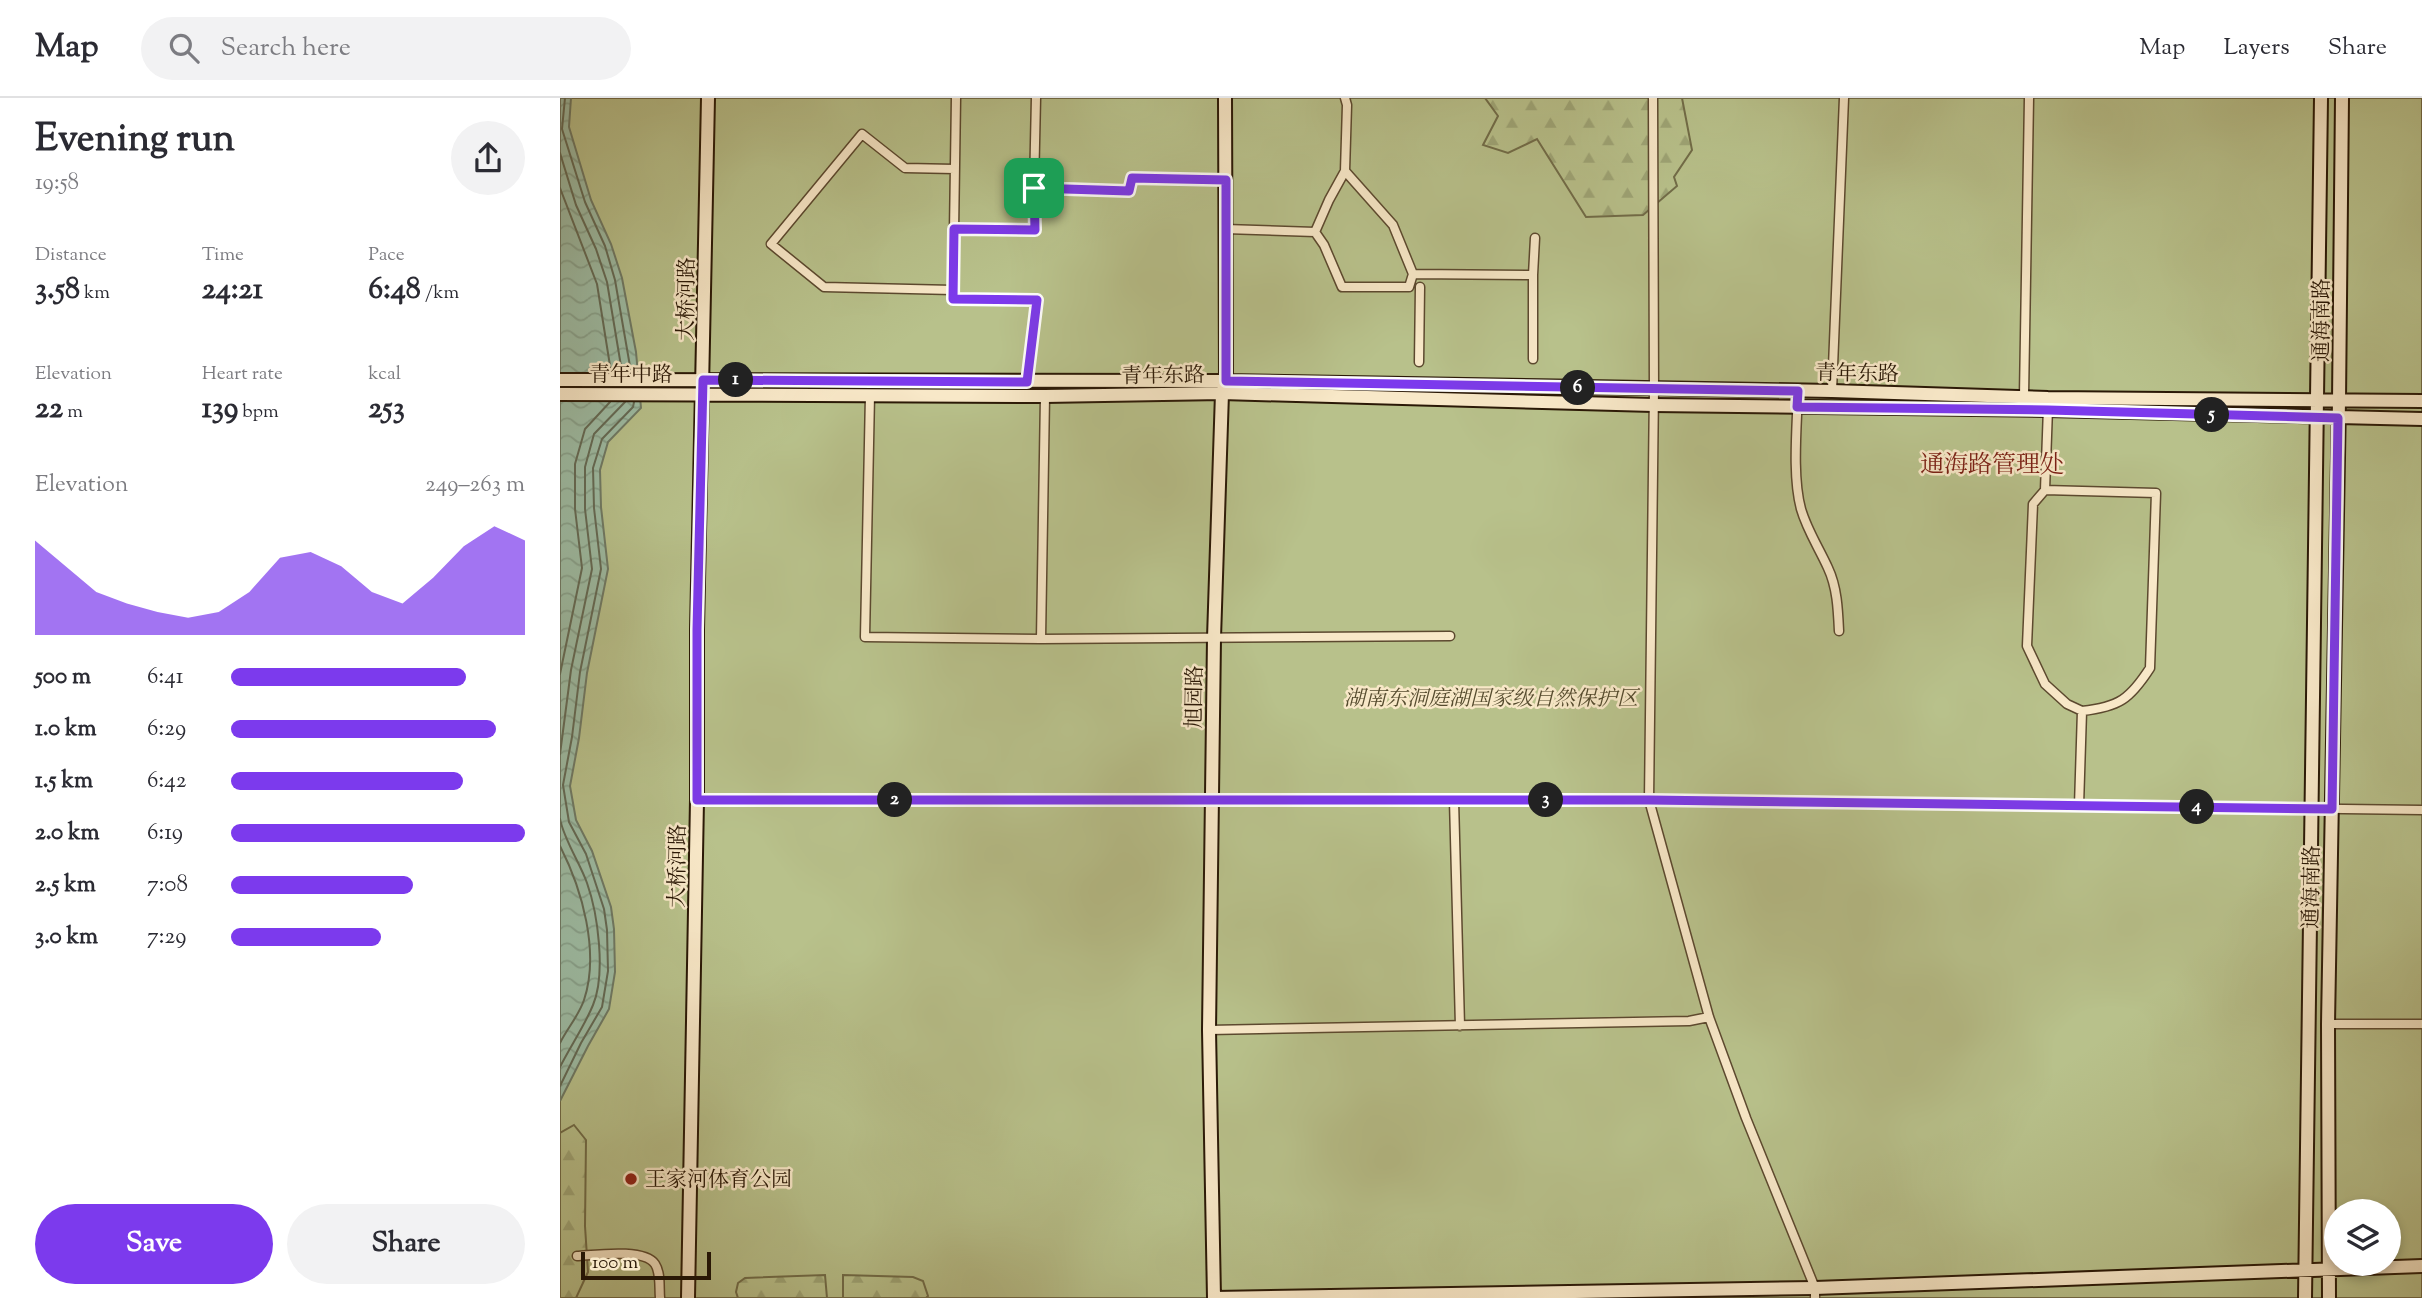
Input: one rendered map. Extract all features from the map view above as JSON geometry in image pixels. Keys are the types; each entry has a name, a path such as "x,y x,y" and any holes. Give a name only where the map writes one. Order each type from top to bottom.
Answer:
{"street":[{"name":"大桥河路","path":"688,1298 697,800 696,393 703,380 708,98"},
{"path":"956,98 953,299 1037,300 1027,382"},
{"path":"954,229 1035,230 1036,98"},
{"name":"旭园路","path":"1215,1298 1209,1030 1214,638 1224,387 1225,98"},
{"path":"1653,98 1654,390 1649,800 1709,1017 1815,1293"},
{"path":"1832,391 1844,98"},
{"path":"2024,396 2029,98"},
{"name":"通海南路","path":"2305,1298 2321,98"},
{"name":"通海南路","path":"2329,1199 2328,1024 2342,98"},
{"path":"1315,232 1345,172 1348,100"},
{"path":"953,290 824,287 771,244 862,134 905,167 955,169"},
{"path":"1345,172 1393,225 1417,274 1420,287 1419,362"},
{"path":"1034,188 1129,191 1132,178 1226,180"},
{"path":"1225,229 1315,232"},
{"path":"1315,232 1342,287 1420,287"},
{"path":"1533,359 1535,238"},
{"path":"1417,274 1533,275"},
{"path":"1409,287 1417,274"},
{"name":"青年东路","path":"560,380 1027,382 1224,387 1653,405 1797,407 2422,401"},
{"name":"青年东路","path":"696,393 1045,396 1224,387 1832,391 2024,396 2048,404 2318,418 2422,419"},
{"path":"1798,391 1797,484 1801,508 1810,534 1829,569 1837,600 1839,631"},
{"name":"青年中路","path":"560,394 696,393"},
{"path":"870,395 865,637 1041,639 1450,636"},
{"path":"1041,639 1045,396"},
{"path":"2045,489 2156,492 2150,668 2122,702 2082,711 2067,704 2045,684 2027,646 2033,504 2045,489 2048,404"},
{"path":"2079,806 2082,711"},
{"path":"697,800 1649,800 2422,810"},
{"path":"1454,800 1460,1026"},
{"path":"1209,1030 1689,1021 1709,1017"},
{"path":"2328,1024 2422,1024"},
{"path":"577,1256 644,1256 655,1264 659,1276 660,1298"},
{"path":"2401,1267 2422,1266"},
{"path":"1215,1298 1815,1293 2324,1269"},
{"name":"通海南路","path":"2329,1276 2329,1298"}],"green space":[{"name":"湖南东洞庭湖国家级自然保护区","path":"560,98 2422,98 2422,1298 560,1298"},
{"path":"1485,98 1682,98 1692,150 1674,177 1677,186 1643,215 1586,217 1537,139 1508,153 1483,145 1498,116"},
{"path":"574,1125 586,1140 585,1226 588,1272 576,1298 560,1298 560,1133"},
{"path":"825,1275 827,1298 738,1298 736,1292 738,1283 745,1278"},
{"path":"843,1275 913,1277 923,1281 928,1296 843,1298"}],"water":[{"path":"560,98 571,98 569,127 591,200 611,244 622,278 636,352 641,408 608,442 600,470 608,569 587,673 570,786 576,820 592,851 611,907 615,972 609,1009 560,1101"}],"place":[{"name":"王家河体育公园","path":"631,1179"}],"district":[{"name":"通海路管理处","path":"1992,464"}],"route":[{"path":"1132,178 1226,180 1226,381 1798,391 1797,407 2048,410 2338,418 2332,809 1649,800 697,800 697,630 703,380 1027,382 1037,300 953,299 954,229 1035,230 1034,188 1129,191 1132,178"}]}
